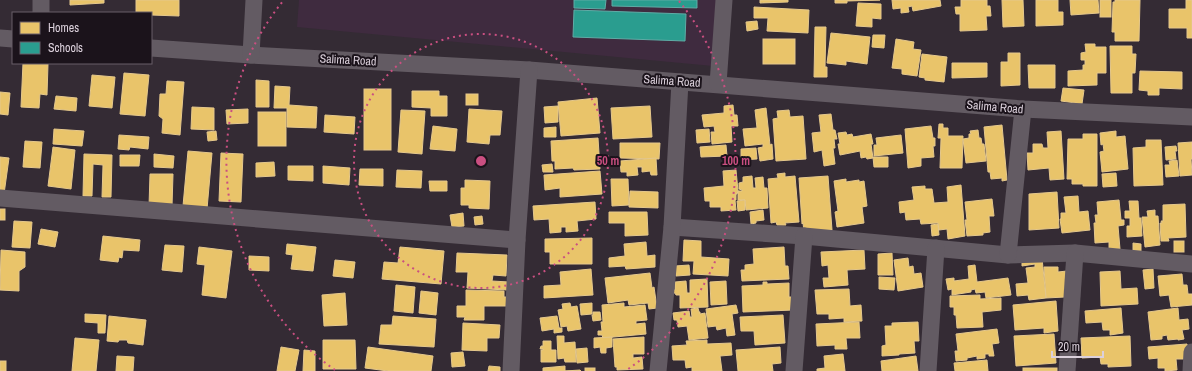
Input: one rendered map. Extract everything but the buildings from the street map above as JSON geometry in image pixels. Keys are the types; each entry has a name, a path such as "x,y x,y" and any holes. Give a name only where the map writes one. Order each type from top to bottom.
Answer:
{"street":[{"path":"41,0 41,12"},
{"path":"251,55 254,0"},
{"path":"718,84 724,0"},
{"path":"0,38 12,39"},
{"name":"Salima Road","path":"152,48 529,70 1023,109 1192,117"},
{"path":"511,371 529,70"},
{"path":"658,371 672,227 680,82"},
{"path":"1008,255 1023,109"},
{"path":"0,198 518,240"},
{"path":"672,227 804,236 1008,255 1075,254 1192,264"},
{"path":"794,371 804,236"},
{"path":"928,371 936,248"},
{"path":"1067,371 1075,254"},
{"path":"1191,371 1192,352"}],"shaded area":[{"path":"299,0 720,0 713,66 297,27"}]}
